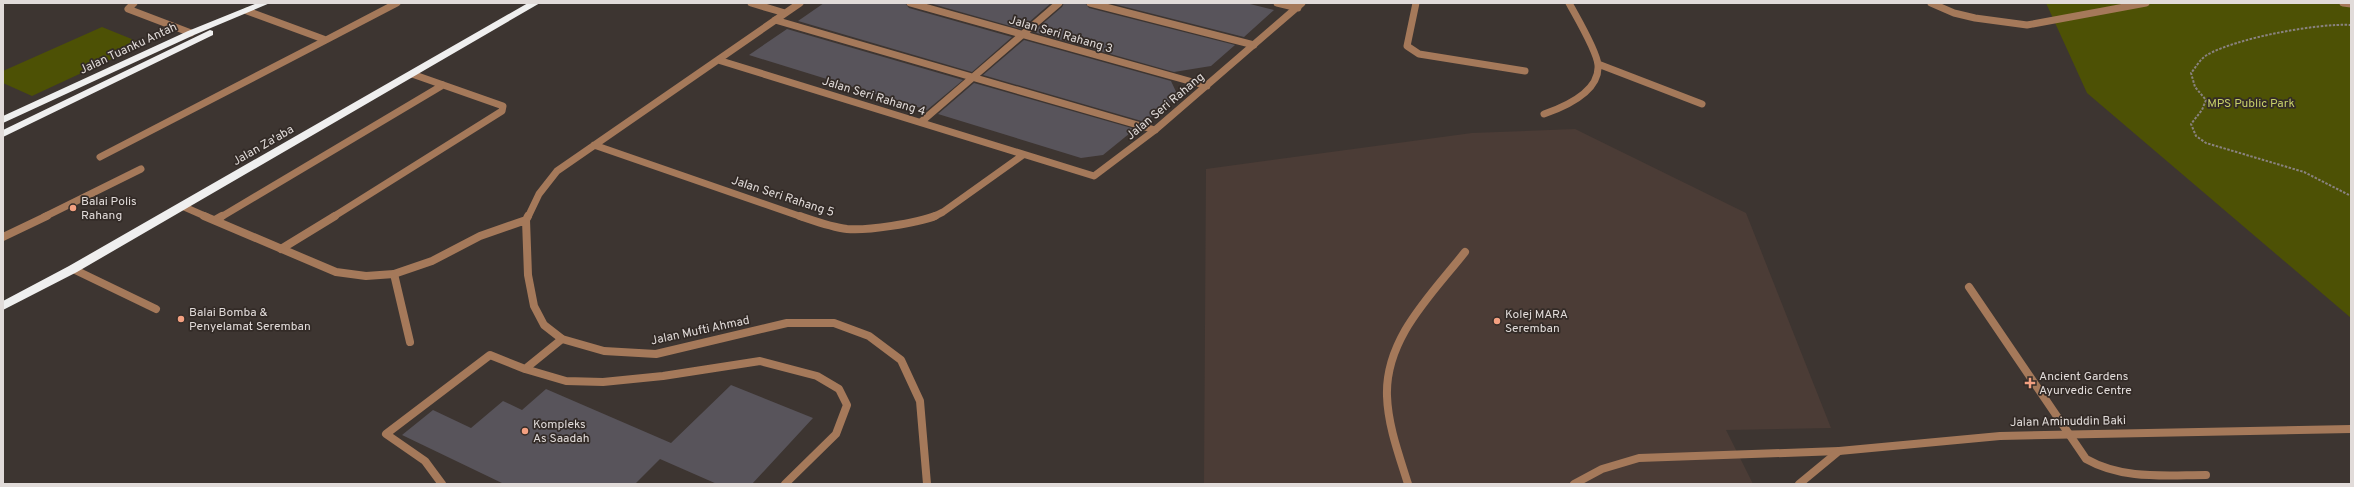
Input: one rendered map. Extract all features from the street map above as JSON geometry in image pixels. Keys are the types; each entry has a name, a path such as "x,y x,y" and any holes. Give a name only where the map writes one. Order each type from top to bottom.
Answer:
{"highway":[{"name":"Jalan Tuanku Antah","path":"3,120 191,33 265,3"},
{"name":"Jalan Za'aba","path":"3,306 73,269 535,3"},
{"path":"3,134 180,49 247,11"}],"street":[{"path":"134,3 128,9 191,33"},
{"path":"100,157 397,3"},
{"path":"751,3 785,13"},
{"name":"Jalan Mufti Ahmad","path":"800,3 557,171 539,194 526,220 528,275 534,306 544,325 562,339 604,351 656,354 786,323 834,323 869,336 901,360 920,401 927,484"},
{"name":"Jalan Seri Rahang 3","path":"910,3 1207,86"},
{"path":"921,122 1059,3"},
{"path":"1090,3 1254,45"},
{"path":"1277,3 1300,6"},
{"path":"1416,3 1407,46 1411,50 1419,54 1525,71"},
{"path":"1544,114 1566,106 1582,93 1595,78 1598,64 1569,3"},
{"path":"1931,3 1954,13 1975,18 2027,25 2146,3"},
{"path":"2343,3 2351,4"},
{"name":"Jalan Seri Rahang","path":"1024,155 1094,176 1155,130 1300,6"},
{"path":"247,11 326,40"},
{"path":"775,20 1155,130"},
{"name":"Jalan Seri Rahang 4","path":"718,60 1024,155"},
{"path":"1598,64 1702,104"},
{"path":"281,249 502,111 503,106 412,74"},
{"path":"215,220 443,86"},
{"name":"Jalan Seri Rahang 5","path":"594,145 827,225 848,228 920,222 943,212 1024,155"},
{"path":"3,236 142,170"},
{"path":"182,206 336,272 366,276 394,274 432,261 480,236 526,220"},
{"path":"1408,484 1389,415 1388,376 1395,349 1408,326 1465,252"},
{"path":"73,269 156,309"},
{"path":"394,274 410,342"},
{"path":"1969,287 2086,459 2097,467 2115,473 2206,476"},
{"path":"525,369 562,339"},
{"path":"442,484 434,469 414,451 386,434 490,355 525,369 566,381 603,382 663,376 760,361 817,376 839,389 847,405 836,434 784,484"},
{"name":"Jalan Aminuddin Baki","path":"1574,484 1602,469 1639,458 1839,451 2000,436 2351,430"},
{"path":"1799,484 1839,451"}],"path":[{"path":"2351,25 2327,25 2248,42 2207,55 2191,73 2195,87 2206,100 2202,110 2191,124 2195,135 2204,142 2304,172 2351,196"}],"shaded area":[{"name":"Kolej MARA Seremban","path":"1575,129 1746,213 1831,428 1726,430 1753,484 1204,484 1206,169 1472,133"}],"green space":[{"name":"MPS Public Park","path":"2046,3 2351,3 2351,318 2087,93"},
{"path":"102,27 144,44 32,96 3,83 3,71"}],"building":[{"path":"824,3 905,3 909,8 1012,37 972,72 798,21"},
{"path":"929,3 1051,3 1021,29"},
{"path":"1064,3 1085,3 1089,8 1235,45 1211,66 1174,72 1033,32 1062,7"},
{"path":"1110,3 1246,3 1274,10 1244,37"},
{"path":"787,29 963,80 927,110 749,55"},
{"path":"1024,40 1171,81 1178,96 1145,122 983,75"},
{"path":"974,83 1135,129 1103,155 1081,158 938,114"},
{"name":"Kompleks As Saadah","path":"731,385 813,418 752,484 717,484 660,459 635,484 504,484 402,435 433,410 471,428 503,401 522,410 546,389 671,443"}],"place":[{"name":"Balai Polis Rahang","path":"73,208"},
{"name":"Balai Bomba & Penyelamat Seremban","path":"181,319"},
{"name":"Kolej MARA Seremban","path":"1497,321"},
{"name":"Ancient Gardens Ayurvedic Centre","path":"2030,383"},
{"name":"Kompleks As Saadah","path":"525,431"}]}
